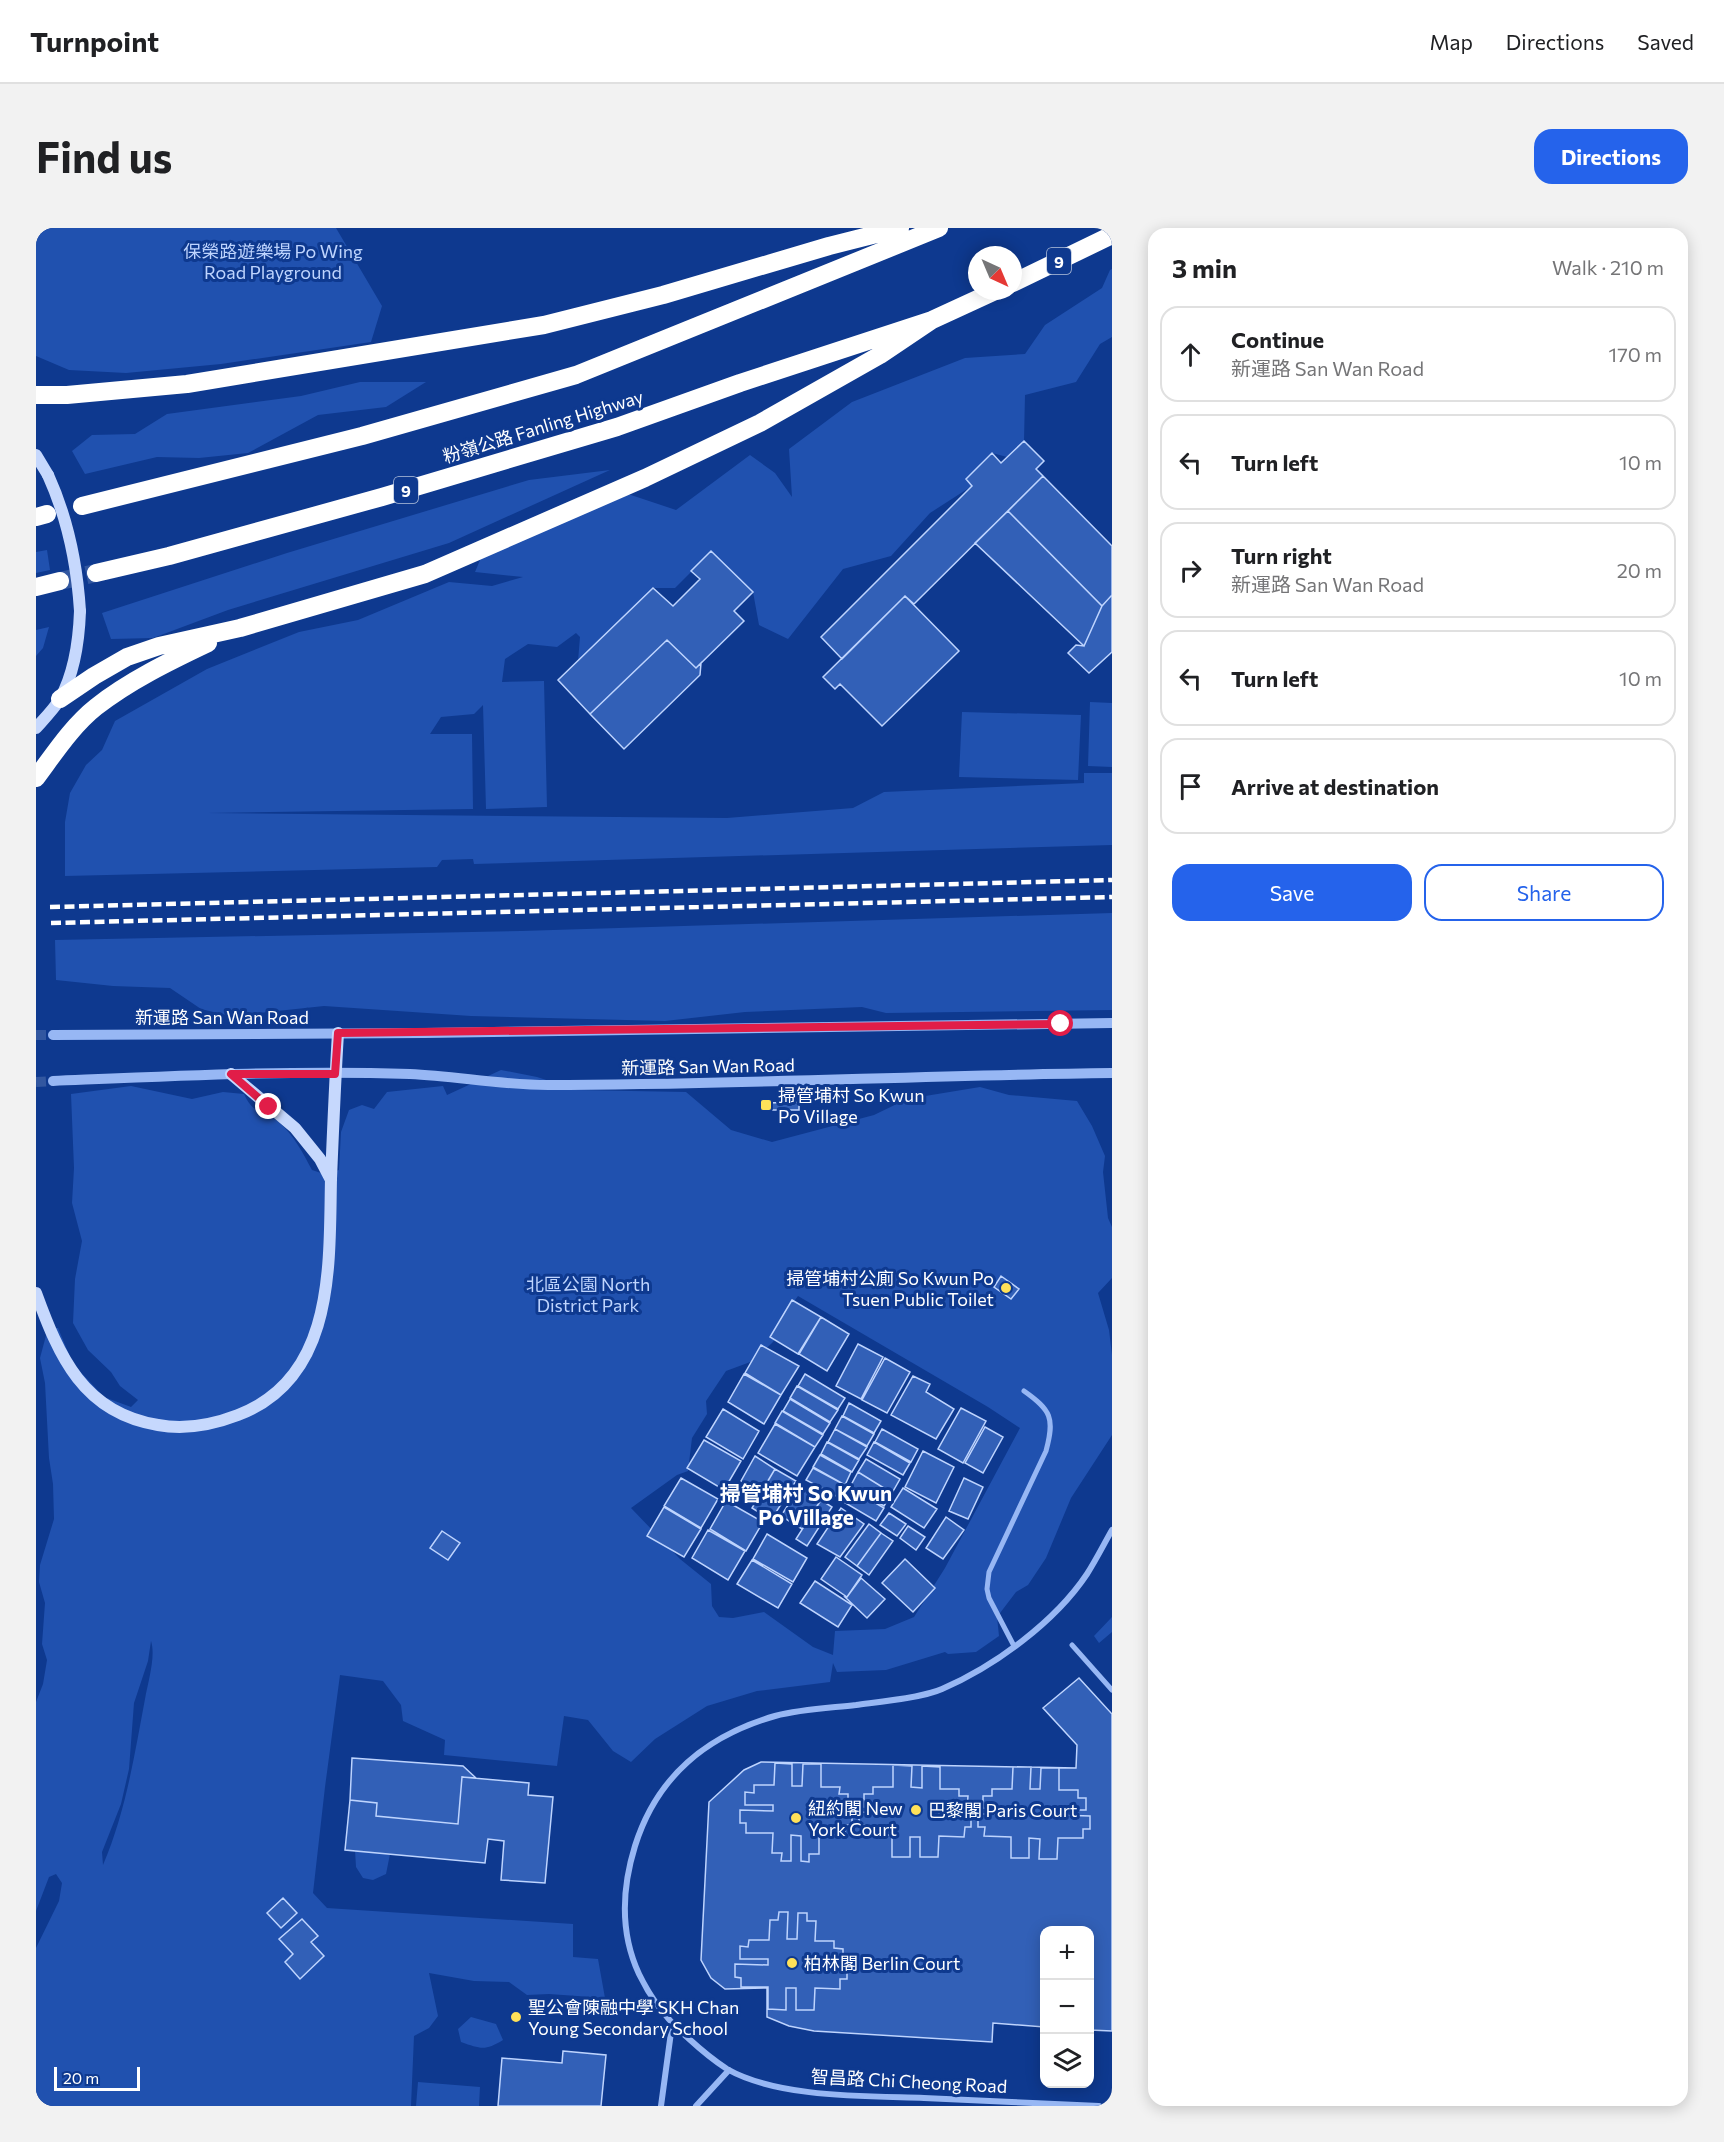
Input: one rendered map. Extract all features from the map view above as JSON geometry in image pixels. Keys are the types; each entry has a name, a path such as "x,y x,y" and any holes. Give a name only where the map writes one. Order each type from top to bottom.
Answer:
{"highway":[{"path":"36,395 67,395 187,384 544,324 663,295 829,246 900,228"},
{"path":"82,506 362,436 576,375 939,228"},
{"name":"9","path":"1022,279 1112,235"},
{"name":"粉嶺公路 Fanling Highway","path":"96,573 169,556 382,498 617,427 740,383 932,320 975,300"},
{"path":"60,699 94,675 127,657 159,646 240,628 425,574 645,478 760,423 880,355 932,320"},
{"path":"36,587 60,581"},
{"path":"36,778 63,741 95,708 181,656 240,628"}],"main road":[{"path":"36,455 57,496 73,546 80,611 75,657 60,699 36,728"},
{"path":"36,1293 61,1355 71,1371 100,1400 135,1419 170,1427 187,1427 226,1420 266,1401 284,1386 309,1349 327,1287 338,1033"},
{"path":"231,1074 295,1128 320,1160 331,1180"}],"street":[{"name":"新運路 San Wan Road","path":"52,1035 1112,1023"},
{"name":"新運路 San Wan Road","path":"53,1081 231,1074 411,1074 511,1085 666,1085 1112,1073"},
{"path":"1014,1646 989,1598 987,1589 989,1572 1046,1451 1051,1432 1049,1416 1042,1403 1024,1391"},
{"name":"智昌路 Chi Cheong Road","path":"1099,2106 820,2093 761,2083 729,2070 704,2053 672,2025 649,1995 633,1961 625,1915 627,1871 641,1827 654,1800 692,1756 730,1732 777,1716 934,1692 982,1668 1014,1646 1062,1605 1087,1575 1112,1530"},
{"path":"1072,1645 1112,1690"},
{"path":"661,2106 672,2025"},
{"path":"696,2106 729,2070"}],"green space":[{"name":"保榮路遊樂場 Po Wing Road Playground","path":"36,228 336,228 382,306 371,342 221,364 126,373 69,370 36,356"},
{"path":"1112,269 1112,337 1100,344 1076,382 1025,395 1024,441 1007,457 992,453 966,479 972,486 930,513 891,556 843,569 788,639 759,625 753,592 711,552 675,588 653,588 578,661 580,637 576,633 557,647 528,644 505,659 502,682 544,681 547,807 486,809 483,705 474,714 441,717 430,734 472,734 473,809 207,813 727,818 853,808 884,792 1084,783 1084,773 1112,773 1112,845 474,864 473,859 442,860 437,867 65,876 65,822 70,793 86,765 102,750 115,721 207,669 299,632 358,620 449,582 492,586 523,577 475,572 485,548 616,490 676,510 750,455 775,473 792,497 789,449 852,402 965,358 1025,354 1045,325 1102,288"},
{"path":"360,382 426,382 386,407 318,415 248,453 199,458 157,457 85,474 72,451 92,435 135,434 167,414 301,396"},
{"path":"610,470 449,543 228,610 153,638 111,639 102,613 287,553 529,480"},
{"path":"47,550 50,570 36,573 36,552"},
{"path":"49,627 43,648 36,656 36,630"},
{"path":"1090,702 1112,703 1112,767 1088,766"},
{"path":"962,712 1081,715 1078,780 959,777"},
{"path":"1112,913 1112,1010 886,1013 862,1007 745,1012 665,1021 471,1016 324,1006 230,1016 201,1009 170,988 113,986 56,980 55,940 521,931"},
{"name":"北區公園 North District Park","path":"501,1070 537,1077 577,1090 686,1092 731,1130 772,1142 874,1115 907,1099 980,1087 1009,1095 1077,1101 1092,1126 1105,1156 1103,1172 1108,1218 1112,1227 1112,1278 1098,1293 1109,1330 1112,1355 1112,1435 1071,1498 1046,1558 1028,1585 1016,1592 997,1617 999,1636 976,1652 948,1654 945,1652 886,1670 837,1672 833,1663 830,1682 757,1691 707,1706 655,1739 631,1762 613,1751 588,1720 564,1716 557,1766 444,1755 445,1740 403,1721 401,1705 383,1681 340,1675 313,1893 327,1908 573,1924 573,1957 598,1959 605,1998 549,1994 527,1995 509,1982 474,1981 429,1973 438,2016 429,2028 414,2036 411,2106 36,2106 36,1948 59,1901 62,1883 56,1874 49,1877 36,1911 36,1702 43,1684 47,1660 42,1644 45,1603 39,1582 40,1565 54,1519 45,1383 40,1358 48,1328 58,1328 73,1364 104,1397 131,1407 138,1400 120,1386 111,1372 88,1350 73,1323 75,1279 82,1241 72,1203 74,1168 71,1094 131,1086 192,1099 223,1092 244,1094 252,1106 285,1128 312,1170 324,1174 339,1170 341,1132 349,1110 362,1105 374,1109 387,1092 443,1086 447,1095","holes":["798,1296 1020,1428 945,1568 914,1617 885,1629 835,1631 833,1655 813,1647 764,1612 733,1618 719,1617 712,1606 711,1584 680,1559 631,1508 677,1475 688,1471 692,1438 707,1414 706,1401 726,1371 753,1361 772,1343 787,1325 789,1308","151,1641 153,1654 151,1669 128,1784 118,1824 103,1865 102,1852 121,1804 129,1769 134,1703 148,1661"]},
{"path":"1112,1617 1112,1632 1099,1643 1094,1636"},
{"path":"355,1850 390,1854 386,1874 373,1880 363,1878 356,1867"},
{"path":"471,2017 496,2024 503,2040 483,2048 461,2042 458,2029"},
{"path":"418,2082 480,2087 479,2106 416,2106"}],"building":[{"path":"1024,441 1044,461 1036,469 1043,476 914,604 905,596 842,659 821,637 972,486 966,479 992,453 1001,463"},
{"path":"1043,476 1112,546 1112,595 1102,606 1008,511"},
{"path":"1008,511 1102,606 1084,646 975,543"},
{"path":"711,551 753,592 734,611 744,621 696,668 667,640 590,714 558,680 653,588 673,606 700,579 691,571"},
{"path":"1112,595 1112,652 1089,673 1068,653 1076,645 1084,646 1102,606"},
{"path":"905,596 959,651 882,726 840,684 835,689 823,677"},
{"path":"667,640 696,668 701,663 700,675 624,749 590,714"},
{"path":"799,1102 799,1110 767,1110 767,1103"},
{"name":"掃管埔村公廁 So Kwun Po Tsuen Public Toilet","path":"1001,1276 1019,1289 1011,1299 994,1287"},
{"path":"792,1300 821,1317 798,1354 770,1337"},
{"path":"821,1317 849,1334 827,1371 799,1354"},
{"path":"858,1344 883,1357 861,1399 836,1386"},
{"path":"761,1345 799,1366 781,1395 745,1373"},
{"path":"885,1358 910,1372 887,1413 862,1400"},
{"path":"744,1374 781,1395 764,1424 728,1402"},
{"path":"805,1374 845,1398 838,1409 798,1386"},
{"path":"913,1376 930,1384 926,1392 954,1409 936,1439 891,1415"},
{"path":"797,1386 838,1410 830,1422 790,1398"},
{"path":"790,1399 830,1423 823,1434 783,1411"},
{"path":"849,1403 881,1421 874,1433 843,1416"},
{"path":"961,1408 986,1421 963,1463 938,1449"},
{"path":"723,1409 759,1431 743,1459 706,1437"},
{"path":"782,1411 823,1435 815,1447 775,1423"},
{"path":"842,1416 874,1434 867,1446 835,1429"},
{"path":"775,1424 815,1447 797,1476 758,1453"},
{"path":"985,1427 1003,1437 983,1473 965,1463"},
{"path":"835,1429 867,1447 859,1459 828,1442"},
{"path":"882,1429 918,1449 911,1462 875,1442"},
{"path":"704,1440 741,1461 724,1490 687,1468"},
{"path":"827,1442 859,1460 852,1472 821,1454"},
{"path":"874,1442 910,1463 903,1475 867,1455"},
{"path":"923,1451 954,1467 936,1503 905,1487"},
{"path":"820,1455 851,1472 845,1485 813,1467"},
{"path":"755,1456 775,1469 760,1494 741,1481"},
{"path":"866,1459 900,1479 892,1493 858,1472"},
{"path":"813,1468 845,1485 838,1497 806,1480"},
{"path":"775,1469 796,1481 771,1520 752,1508"},
{"path":"858,1472 892,1493 884,1506 850,1487"},
{"path":"681,1478 718,1499 701,1528 664,1506"},
{"path":"964,1478 983,1487 968,1519 949,1511"},
{"path":"800,1486 821,1500 802,1529 781,1516"},
{"path":"850,1488 884,1508 876,1521 842,1501"},
{"path":"903,1488 937,1509 924,1528 891,1507"},
{"path":"821,1500 832,1507 807,1546 796,1539"},
{"path":"726,1501 763,1522 746,1551 710,1529"},
{"path":"664,1507 701,1529 684,1557 647,1536"},
{"path":"841,1508 864,1524 840,1557 817,1544"},
{"path":"889,1513 906,1524 897,1536 880,1525"},
{"path":"946,1517 964,1530 943,1559 926,1548"},
{"path":"869,1524 881,1533 857,1566 845,1557"},
{"path":"908,1526 925,1537 916,1550 900,1538"},
{"path":"708,1530 745,1551 728,1580 692,1558"},
{"path":"442,1531 460,1543 448,1560 430,1548"},
{"path":"881,1533 893,1541 869,1575 857,1566"},
{"path":"767,1534 807,1558 793,1582 753,1559"},
{"path":"836,1557 862,1575 847,1597 821,1579"},
{"path":"905,1559 935,1588 913,1612 882,1583"},
{"path":"752,1560 792,1584 778,1608 737,1584"},
{"path":"861,1578 885,1599 867,1618 845,1597"},
{"path":"815,1581 852,1605 838,1627 800,1603"},
{"path":"1079,1678 1112,1714 1112,2031 1094,2030 1094,1926 1040,1926 1040,2027 993,2023 992,2042 814,2031 789,2026 767,2017 767,1988 725,1989 711,1978 701,1960 709,1802 744,1770 761,1762 1076,1768 1077,1745 1043,1708"},
{"path":"352,1758 463,1766 476,1778 462,1777 458,1824 376,1816 377,1803 350,1800"},
{"name":"紐約閣 New York Court","path":"775,1763 792,1764 792,1786 802,1786 803,1764 821,1764 821,1787 840,1787 839,1794 848,1794 848,1807 820,1806 820,1812 852,1812 852,1825 845,1825 845,1835 819,1834 819,1854 809,1854 809,1862 801,1861 801,1836 791,1835 791,1861 781,1861 782,1853 772,1853 773,1833 746,1833 746,1823 740,1823 740,1810 773,1811 773,1805 745,1805 745,1792 754,1793 754,1785 774,1785"},
{"name":"巴黎閣 Paris Court","path":"893,1765 912,1766 911,1787 922,1788 922,1766 940,1767 940,1789 959,1789 959,1796 968,1796 967,1809 939,1808 939,1814 971,1814 971,1827 965,1827 964,1837 939,1836 938,1857 920,1857 920,1837 910,1837 910,1857 892,1857 892,1835 865,1835 865,1825 859,1825 859,1812 892,1813 893,1807 864,1807 864,1794 873,1794 873,1787 893,1787"},
{"path":"1013,1767 1031,1767 1030,1789 1040,1789 1041,1768 1059,1768 1059,1790 1078,1790 1078,1798 1086,1798 1086,1810 1058,1810 1058,1815 1090,1816 1090,1829 1083,1829 1083,1838 1058,1838 1057,1859 1039,1859 1040,1839 1029,1838 1029,1858 1011,1858 1011,1837 984,1836 985,1827 978,1827 978,1814 1011,1814 1012,1809 983,1808 983,1796 992,1796 992,1789 1012,1789"},
{"path":"462,1777 529,1783 528,1795 553,1797 545,1883 501,1880 504,1841 488,1839 485,1863 345,1850 350,1800 377,1803 376,1816 458,1824"},
{"path":"283,1898 297,1913 281,1928 267,1913"},
{"name":"柏林閣 Berlin Court","path":"779,1912 788,1912 787,1939 797,1939 798,1913 807,1913 807,1921 816,1921 815,1941 834,1941 834,1948 843,1949 843,1961 815,1960 815,1966 847,1967 847,1979 840,1979 840,1989 815,1988 814,2010 796,2010 796,1988 786,1988 786,2010 768,2009 768,1987 741,1987 741,1978 735,1977 735,1964 768,1965 768,1959 740,1959 740,1946 748,1947 749,1940 769,1940 770,1920 778,1920"},
{"path":"302,1919 318,1936 311,1942 324,1956 300,1979 285,1962 293,1954 279,1939"},
{"path":"563,2051 606,2055 601,2106 498,2106 502,2058 562,2063"}],"tunnel":[{"path":"60,581 96,573"},
{"path":"36,1035 53,1035"},
{"path":"36,1082 53,1081"}],"railway":[{"path":"50,907 1112,880"},
{"path":"51,923 1112,897"}],"place":[{"name":"掃管埔村 So Kwun Po Village","path":"766,1105"},
{"name":"掃管埔村公廁 So Kwun Po Tsuen Public Toilet","path":"1006,1288"},
{"name":"巴黎閣 Paris Court","path":"916,1810"},
{"name":"紐約閣 New York Court","path":"796,1818"},
{"name":"柏林閣 Berlin Court","path":"792,1963"},
{"name":"聖公會陳融中學 SKH Chan Young Secondary School","path":"516,2017"}],"district":[{"name":"掃管埔村 So Kwun Po Village","path":"806,1504"}],"route":[{"path":"269,1107 231,1074 335,1074 338,1033 1061,1024"}]}
